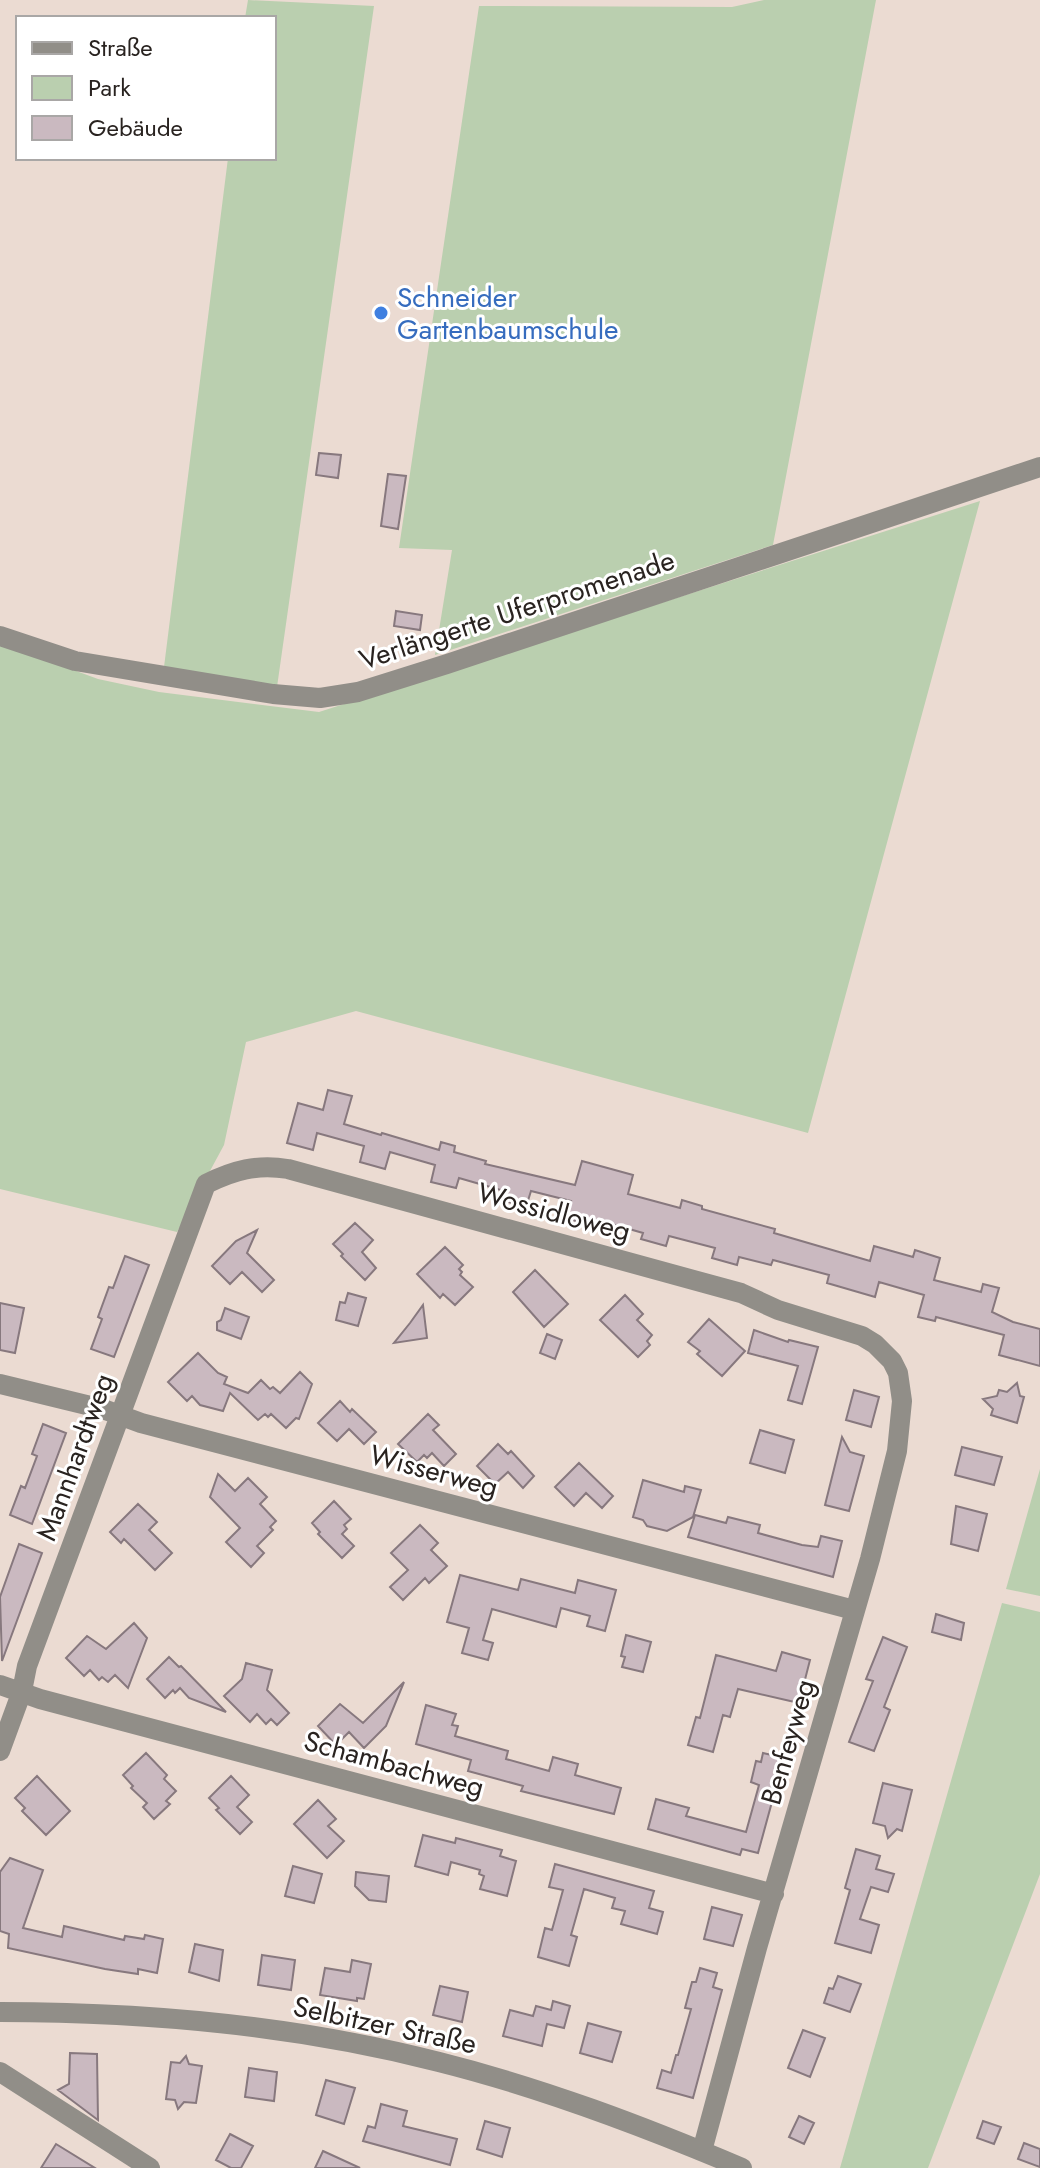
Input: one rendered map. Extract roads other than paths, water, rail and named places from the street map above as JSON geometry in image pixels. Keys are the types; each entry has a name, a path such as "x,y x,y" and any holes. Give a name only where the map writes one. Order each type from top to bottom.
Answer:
{"street":[{"name":"Verlängerte Uferpromenade","path":"0,636 75,661 273,694 326,697 358,692 1040,467"},
{"name":"Wossidloweg","path":"206,1184 230,1172 250,1167 288,1169 741,1293 778,1310 862,1336 881,1349"},
{"name":"Mannhardtweg","path":"0,1751 22,1691 27,1666 206,1184"},
{"name":"Benfeyweg","path":"702,2151 870,1559 900,1426 902,1389 898,1373 881,1349"},
{"name":"Wisserweg","path":"0,1384 854,1610"},
{"name":"Schambachweg","path":"0,1685 40,1699 774,1894"},
{"name":"Selbitzer Straße","path":"0,2012 87,2012 211,2021 342,2040 440,2062 602,2111 742,2168"},
{"path":"0,2072 150,2168"}],"place":[{"name":"Schneider Gartenbaumschule","path":"381,313"}]}
